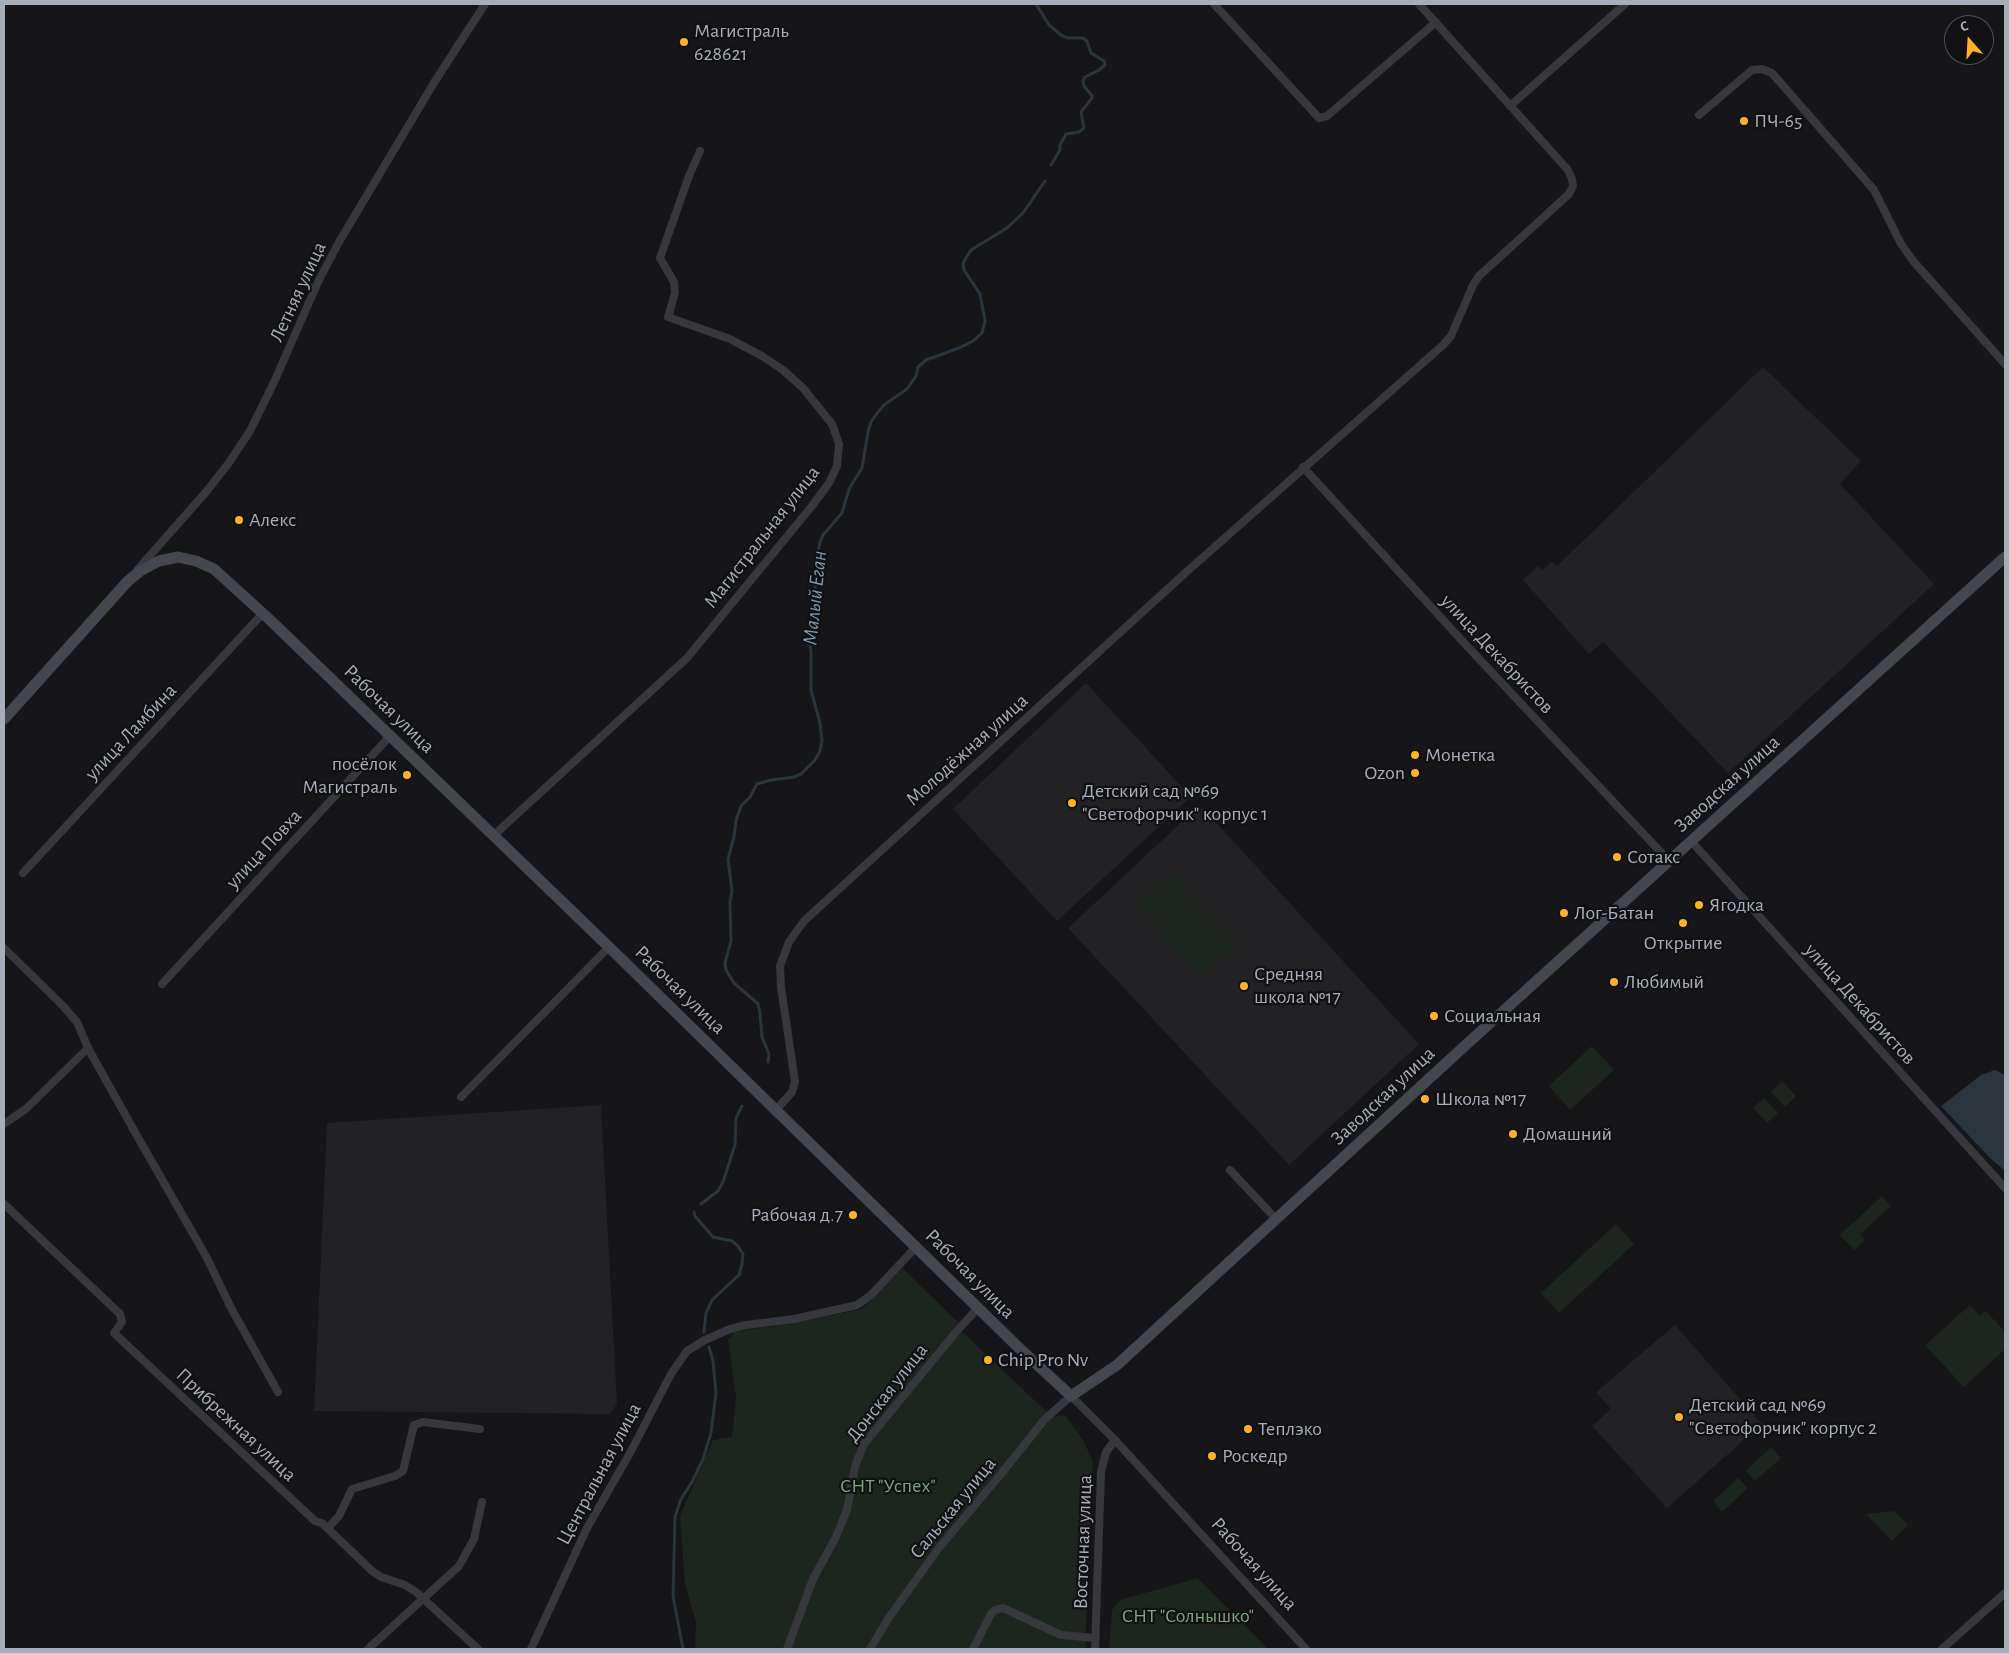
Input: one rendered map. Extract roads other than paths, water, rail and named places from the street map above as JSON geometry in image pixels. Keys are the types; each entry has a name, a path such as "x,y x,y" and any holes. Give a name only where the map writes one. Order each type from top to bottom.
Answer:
{"street":[{"name":"Летняя улица","path":"127,582 184,519 228,464 250,430 275,380 318,282 339,242 435,81 485,4"},
{"path":"1214,4 1319,118 1327,116 1436,22"},
{"name":"Молодёжная улица","path":"776,1110 792,1092 795,1082 781,987 780,966 789,942 804,921 1303,467 1443,345 1451,336 1473,285 1479,276 1569,194 1573,186 1568,170 1419,4"},
{"path":"1510,106 1625,4"},
{"path":"1699,114 1752,70 1762,69 1772,73 1874,190 1901,244 1914,262 2005,364"},
{"name":"Магистральная улица","path":"493,836 687,658 812,506 829,483 837,466 839,444 832,424 803,388 783,370 730,339 668,317 674,294 674,282 660,258 689,176 700,151"},
{"name":"улица Декабристов","path":"1303,467 1467,646 1669,861"},
{"name":"Рабочая улица","path":"4,719 127,582 140,571 159,561 178,557 187,558 214,569 263,613 609,947 978,1308 1071,1396 1115,1440 1306,1649"},
{"name":"Заводская улица","path":"1071,1396 1116,1365 2005,557"},
{"name":"улица Ламбина","path":"23,873 263,613"},
{"name":"улица Повха","path":"162,984 390,736"},
{"name":"улица Декабристов","path":"1691,841 2005,1188"},
{"path":"461,1097 609,947"},
{"path":"4,948 77,1022 88,1048 152,1164 208,1258 231,1308 278,1392"},
{"path":"4,1124 27,1108 88,1048"},
{"path":"1230,1170 1276,1219"},
{"name":"Прибрежная улица","path":"4,1204 120,1314 122,1322 114,1333 315,1522 319,1521 328,1528 372,1571 381,1577 405,1585 423,1599 478,1649"},
{"name":"Центральная улица","path":"531,1649 587,1528 630,1453 671,1374 687,1351 718,1334 746,1325 794,1319 857,1305 871,1295 916,1247"},
{"name":"Донская улица","path":"787,1649 813,1579 836,1537 847,1510 855,1466 864,1444 978,1308"},
{"name":"Сальская улица","path":"870,1649 888,1619 938,1549 1045,1419 1071,1396"},
{"path":"328,1528 339,1516 352,1489 395,1476 403,1471 414,1425 423,1422 480,1429"},
{"name":"Восточная улица","path":"1095,1649 1101,1472 1106,1452 1115,1440"},
{"path":"368,1649 459,1566 474,1539 482,1502"},
{"path":"1942,1649 2005,1593"},
{"path":"973,1649 991,1614 995,1610 1003,1608 1061,1635 1096,1638"}],"waterway":[{"name":"Малый Еган","path":"1036,4 1049,25 1067,38 1083,38 1087,41 1091,53 1104,61 1105,65 1085,77 1083,81 1084,86 1092,98 1081,112 1084,128 1079,132 1066,134 1060,145 1060,150 1051,165"},
{"name":"Малый Еган","path":"768,1062 769,1054 762,1037 758,1004 734,983 726,970 725,963 731,941 730,903 732,891 728,859 736,820 741,806 750,797 757,784 801,774 815,760 820,751 822,740 820,723 811,690 811,651 808,633 814,611 817,558 820,542 823,535 842,513 849,489 862,468 868,432 871,422 878,412 884,405 907,389 916,376 918,367 926,360 959,348 973,341 982,333 985,321 980,294 964,270 963,263 971,250 1007,228 1023,213 1045,181"},
{"name":"Малый Еган","path":"701,1204 718,1191 723,1182 735,1145 736,1118 742,1106"},
{"name":"Малый Еган","path":"694,1212 695,1216 713,1237 732,1241 743,1254 739,1275 712,1300 706,1313 704,1332"},
{"name":"Малый Еган","path":"683,1649 673,1596 675,1517 681,1499 703,1459 711,1433 716,1393 713,1361 709,1347"}],"place":[{"name":"Магистраль 628621","path":"684,42"},
{"name":"ПЧ-65","path":"1744,121"},
{"name":"Алекс","path":"239,520"},
{"name":"Монетка","path":"1415,755"},
{"name":"Ozon","path":"1415,773"},
{"name":"посёлок Магистраль","path":"407,775"},
{"name":"Детский сад №69 \"Светофорчик\" корпус 1","path":"1072,803"},
{"name":"Сотакс","path":"1617,857"},
{"name":"Ягодка","path":"1699,905"},
{"name":"Лог-Батан","path":"1564,913"},
{"name":"Открытие","path":"1683,923"},
{"name":"Любимый","path":"1614,982"},
{"name":"Средняя школа №17","path":"1244,986"},
{"name":"Социальная","path":"1434,1016"},
{"name":"Школа №17","path":"1425,1099"},
{"name":"Домашний","path":"1513,1134"},
{"name":"Рабочая д.7","path":"853,1215"},
{"name":"Chip Pro Nv","path":"988,1360"},
{"name":"Детский сад №69 \"Светофорчик\" корпус 2","path":"1679,1417"},
{"name":"Теплэко","path":"1248,1429"},
{"name":"Роскедр","path":"1212,1456"}],"park label":[{"name":"СНТ \"Успех\"","path":"888,1486"},
{"name":"СНТ \"Солнышко\"","path":"1188,1616"}]}
